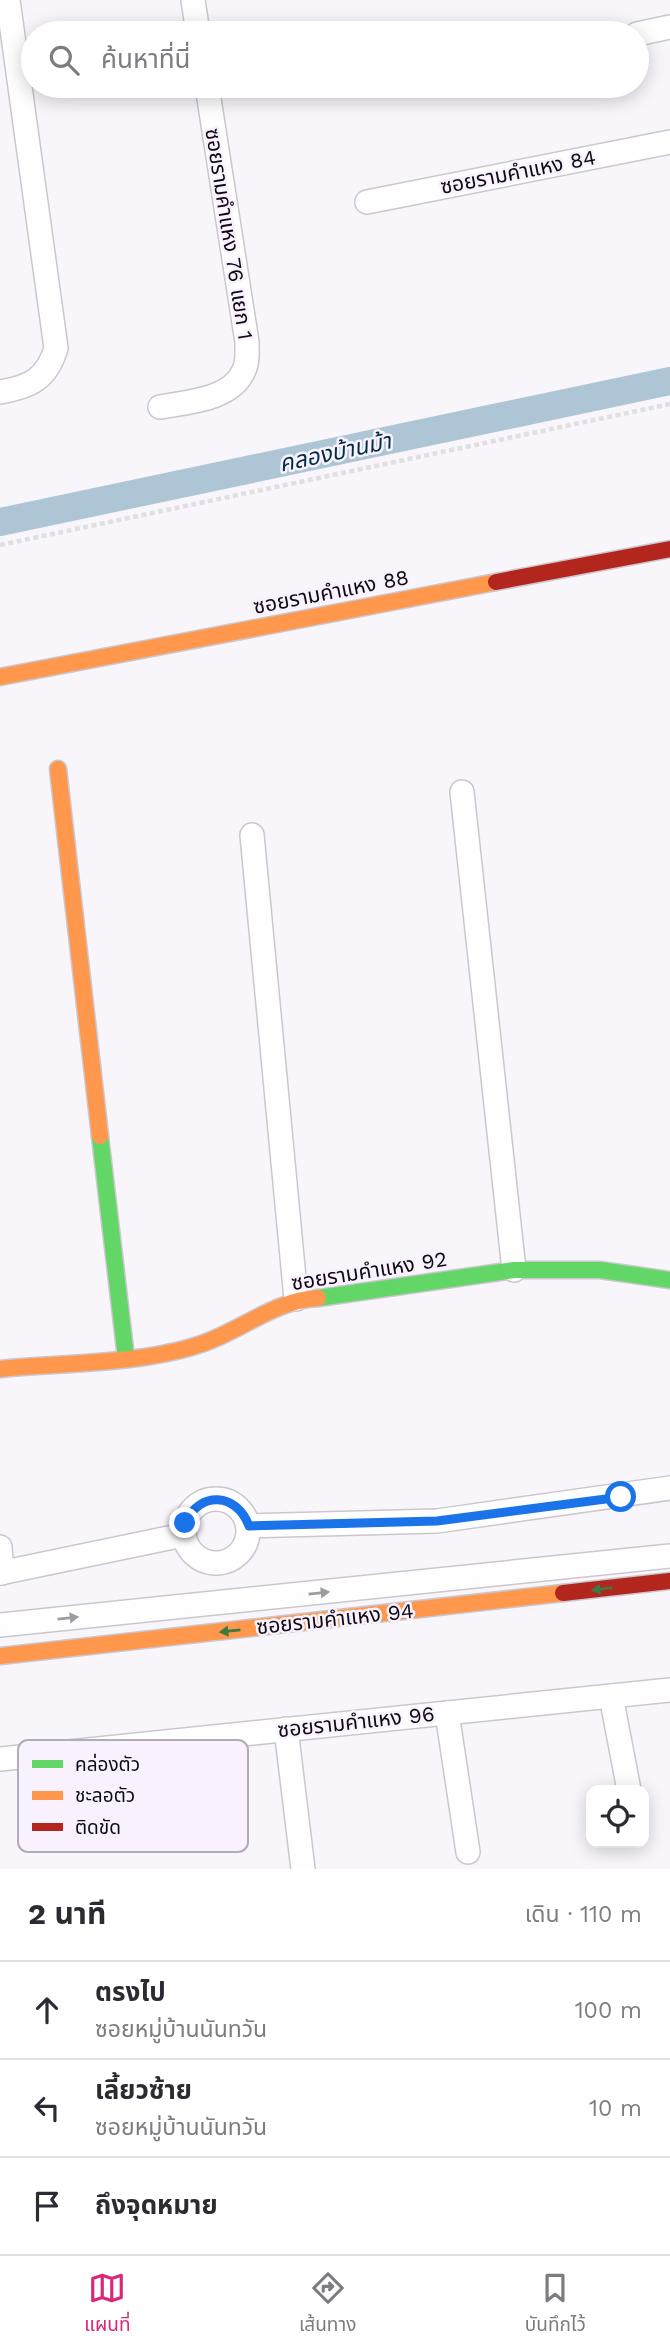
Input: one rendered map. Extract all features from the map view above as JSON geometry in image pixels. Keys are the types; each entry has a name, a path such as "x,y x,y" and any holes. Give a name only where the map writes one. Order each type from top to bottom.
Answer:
{"street":[{"path":"8,0 21,92"},
{"path":"193,0 196,21"},
{"path":"649,31 670,27"},
{"path":"0,392 37,382 51,367 57,348 22,98"},
{"name":"ซอยรามคำแหง 76 แยก 1","path":"160,407 206,398 227,388 246,368 247,342 209,98"},
{"name":"ซอยรามคำแหง 84","path":"367,202 670,142"},
{"name":"ซอยรามคำแหง 88","path":"0,677 670,549"},
{"path":"58,769 126,1358"},
{"path":"462,792 514,1270"},
{"path":"251,835 296,1299"},
{"name":"ซอยรามคําแหง 92","path":"0,1369 126,1358 200,1345 296,1299 339,1297 514,1270 600,1270 670,1280"},
{"path":"249,1526 437,1521 670,1488"},
{"path":"212,1498 225,1499 236,1505 249,1526 248,1539 242,1551 221,1563 197,1557 183,1535 191,1511 212,1498"},
{"path":"0,1547 1,1573 183,1535"},
{"name":"ซอยรามคําแหง 94","path":"0,1625 670,1556"},
{"name":"ซอยรามคําแหง 94","path":"0,1656 670,1581"},
{"name":"ซอยรามคําแหง 96","path":"181,1740 670,1690"},
{"path":"611,1696 628,1785"},
{"path":"447,1713 468,1852"},
{"path":"286,1729 303,1869"},
{"name":"ซอยรามคําแหง 96","path":"0,1759 18,1757"}],"path":[{"path":"0,545 670,404"}],"waterway":[{"name":"คลองบ้านม้า","path":"0,522 670,381"}],"traffic: fast":[{"path":"100,1136 126,1358"},
{"path":"318,1298 514,1270 600,1270 670,1280"}],"traffic: slow":[{"path":"0,677 496,582"},
{"path":"58,769 100,1136"},
{"path":"0,1369 100,1362 176,1351 213,1339 287,1304 318,1298"},
{"path":"0,1656 563,1593"}],"traffic: jam":[{"path":"496,582 670,549"},
{"path":"563,1593 670,1581"}],"route":[{"path":"185,1523 191,1511 212,1498 225,1499 236,1505 245,1514 249,1526 437,1521 621,1497"}]}
